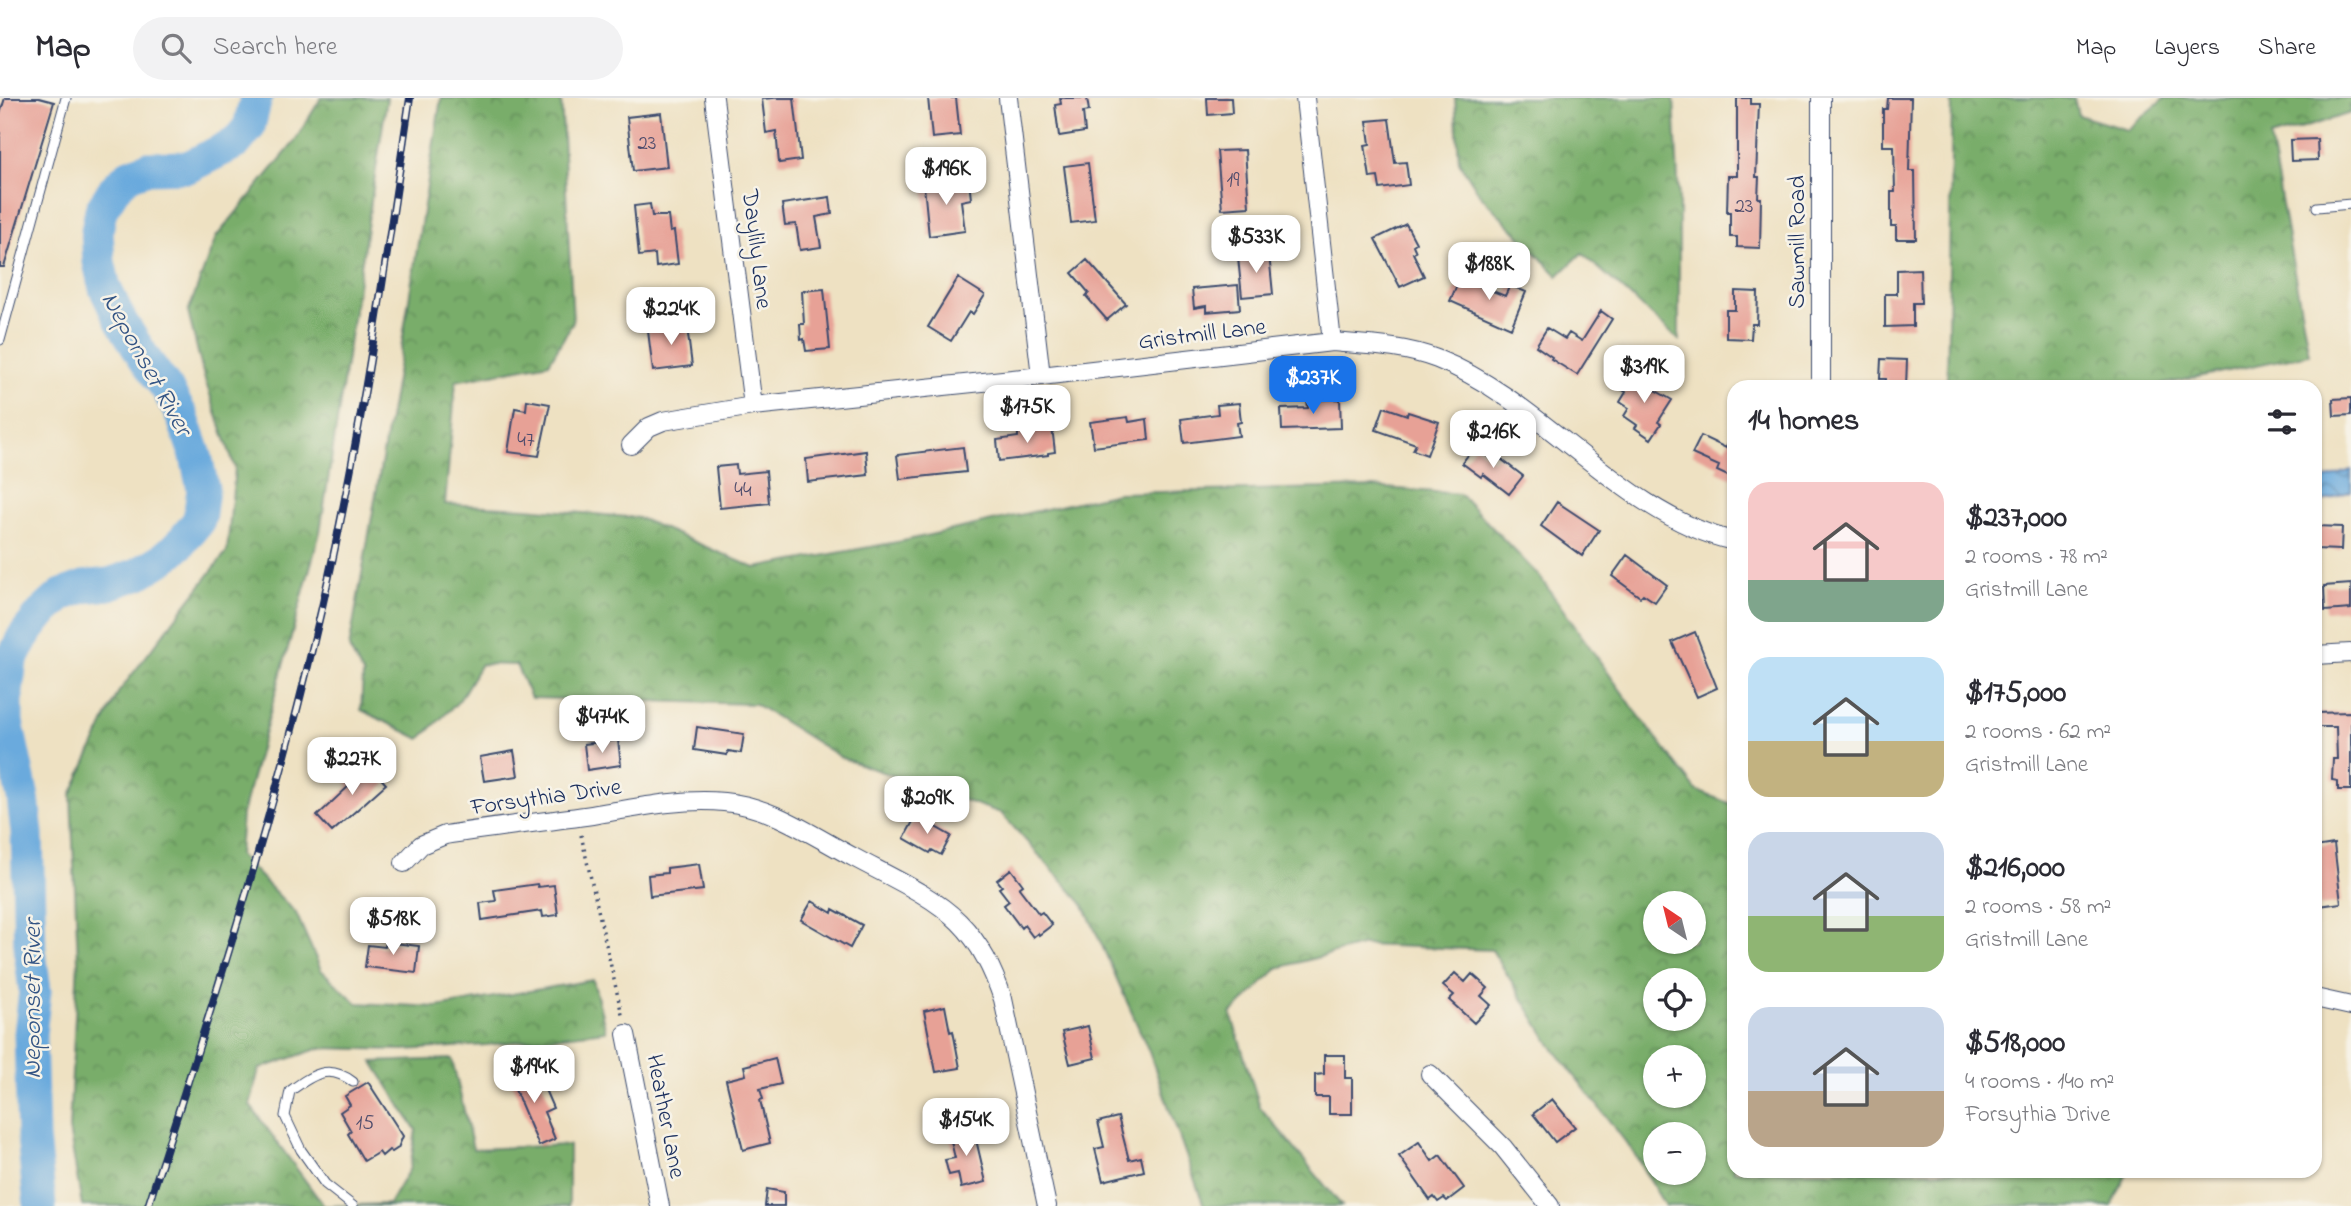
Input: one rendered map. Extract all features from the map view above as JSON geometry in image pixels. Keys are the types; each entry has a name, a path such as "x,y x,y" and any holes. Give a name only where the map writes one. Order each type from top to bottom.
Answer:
{"street":[{"name":"Daylily Lane","path":"714,98 753,405"},
{"path":"1008,98 1041,376"},
{"path":"1305,98 1332,342"},
{"name":"Sawmill Road","path":"1821,98 1821,380"},
{"name":"Gristmill Lane","path":"631,444 649,427 663,421 753,405 1041,376 1332,342 1406,350 1436,358 1493,388 1665,512 1700,530 1727,539"},
{"path":"2322,655 2351,653"},
{"name":"Forsythia Drive","path":"404,863 421,845 445,835 682,803 707,801 742,804 780,817 940,907 958,921 982,950 1003,999 1047,1206"},
{"path":"2322,1000 2351,1006"},
{"name":"Heather Lane","path":"626,1034 660,1206"},
{"path":"1430,1074 1503,1147 1550,1206"}],"lane":[{"path":"0,340 66,98"},
{"path":"2317,207 2351,204"},
{"path":"353,1206 325,1184 301,1150 285,1116 290,1091 313,1074 342,1073 354,1082"}],"path":[{"path":"577,817 626,1034"}],"green space":[{"path":"321,98 387,98 320,532 242,814 239,855 296,913 321,970 357,1003 437,1007 593,980 606,1031 487,1045 403,1050 320,1048 259,1069 250,1105 324,1206 82,1206 69,1129 78,961 71,795 118,693 227,551 235,468 204,377 188,312 216,237 293,144"},
{"path":"441,98 561,98 573,322 549,363 456,381 445,504 639,518 755,568 903,541 1117,493 1373,487 1460,494 1539,576 1634,709 1697,791 1727,802 1727,1178 2125,1178 2112,1206 1665,1206 1653,1185 1706,1185 1706,1122 1643,1122 1643,1168 1551,1045 1492,950 1364,945 1278,968 1231,1014 1260,1107 1342,1206 1204,1206 1148,1049 1084,905 1001,813 842,758 755,704 531,698 516,665 481,664 459,701 420,739 361,710 363,674 349,648 399,362"},
{"path":"1455,98 1674,98 1679,201 1679,340 1582,253 1558,276 1480,195 1459,162"},
{"path":"1952,98 2074,98 2078,115 2127,130 2165,98 2351,98 2351,113 2270,138 2309,354 2184,380 1947,380"},
{"path":"452,1059 473,1149 569,1145 569,1206 324,1206 389,1204 410,1168 416,1130 373,1062"}],"water":[{"path":"2351,470 2351,491 2322,502 2322,480"}],"building":[{"path":"5,98 39,98 54,102 4,267 0,267 0,114"},
{"path":"794,98 801,160 779,163 776,131 766,133 762,99"},
{"path":"928,98 956,98 960,135 932,138"},
{"path":"1060,98 1087,98 1089,111 1083,112 1085,132 1059,136 1055,105 1061,104"},
{"path":"1207,98 1231,98 1232,113 1208,115"},
{"path":"1737,98 1751,98 1751,104 1759,104 1756,177 1759,177 1758,198 1761,198 1760,248 1737,247 1737,237 1730,237 1730,212 1727,212 1728,176 1737,176"},
{"path":"1888,98 1911,98 1909,171 1915,171 1916,239 1896,239 1896,226 1891,226 1891,192 1895,192 1894,146 1883,146 1883,109 1887,109"},
{"path":"661,113 667,167 633,171 627,117"},
{"path":"1389,119 1395,163 1406,162 1409,185 1380,189 1378,177 1370,178 1365,145 1370,144 1367,121"},
{"path":"2317,139 2318,160 2291,161 2290,140"},
{"path":"1245,150 1249,207 1222,209 1217,151"},
{"path":"1088,163 1095,220 1071,223 1064,166"},
{"path":"969,181 971,199 961,201 965,231 929,236 924,186"},
{"path":"830,197 832,214 816,217 821,247 800,250 796,224 785,225 782,204"},
{"path":"650,204 652,216 668,216 670,232 674,231 678,264 656,267 655,254 639,256 634,206"},
{"path":"1406,224 1416,243 1413,245 1416,252 1413,253 1424,276 1400,287 1375,239"},
{"path":"1269,254 1273,294 1242,297 1238,257"},
{"path":"1087,260 1126,304 1107,320 1086,296 1089,293 1072,273"},
{"path":"1920,269 1921,303 1913,303 1913,326 1885,327 1885,294 1897,294 1897,270"},
{"path":"958,278 985,295 973,314 969,312 951,341 928,327"},
{"path":"1460,278 1505,296 1510,285 1526,292 1511,328 1450,301"},
{"path":"1238,285 1240,309 1206,312 1206,306 1194,308 1192,289"},
{"path":"824,289 830,349 806,351 804,339 801,340 800,324 804,324 802,291"},
{"path":"1735,291 1758,292 1757,324 1752,324 1751,339 1726,338 1726,310 1735,310"},
{"path":"1601,311 1612,319 1577,375 1536,346 1547,328 1565,339 1569,333 1582,341"},
{"path":"686,319 692,366 653,371 648,331 669,328 668,321"},
{"path":"1881,359 1907,360 1906,380 1880,379"},
{"path":"1627,374 1672,400 1651,439 1624,416 1629,408 1620,402 1626,392 1619,388"},
{"path":"2351,398 2351,415 2334,416 2333,399"},
{"path":"1340,399 1341,428 1282,430 1281,409 1308,408 1307,400"},
{"path":"527,400 550,404 539,456 508,452 515,408 526,410"},
{"path":"1239,403 1239,436 1184,443 1181,419 1218,414 1217,405"},
{"path":"1384,407 1439,422 1427,455 1413,450 1416,444 1376,430"},
{"path":"1128,417 1129,422 1147,419 1149,440 1094,447 1090,422"},
{"path":"1052,427 1055,452 999,461 997,440 1018,437 1018,432"},
{"path":"1701,436 1726,448 1727,446 1727,476 1717,471 1719,466 1692,454"},
{"path":"1475,446 1493,460 1497,456 1523,476 1509,494 1483,474 1481,477 1462,463"},
{"path":"963,447 966,472 900,479 897,455"},
{"path":"866,451 868,475 808,482 806,459"},
{"path":"736,465 737,474 766,471 769,503 720,508 716,467"},
{"path":"1557,502 1599,530 1582,556 1541,526"},
{"path":"2322,526 2342,527 2341,550 2322,549"},
{"path":"1627,555 1667,585 1655,602 1643,594 1640,597 1612,576"},
{"path":"2351,584 2351,609 2325,611 2324,586"},
{"path":"1695,632 1717,688 1697,697 1672,642"},
{"path":"2351,712 2351,790 2338,790 2338,781 2332,780 2333,759 2337,759 2336,727 2322,727 2322,713"},
{"path":"697,727 744,734 741,753 728,751 727,755 694,750"},
{"path":"618,740 621,765 587,770 584,744"},
{"path":"514,751 518,776 484,781 480,757"},
{"path":"366,762 386,784 332,832 317,816 349,786 345,781"},
{"path":"916,816 951,836 941,855 932,850 930,853 904,838"},
{"path":"2334,844 2341,903 2322,906 2322,846"},
{"path":"699,864 703,890 650,896 648,875 667,873 667,868"},
{"path":"1011,869 1023,885 1019,888 1039,914 1042,912 1052,925 1039,935 1038,933 1033,937 1024,925 1021,928 1004,905 1009,901 999,888 1002,886 997,880"},
{"path":"537,884 538,887 554,885 558,915 543,917 542,911 482,920 480,903 496,901 494,890"},
{"path":"812,901 832,913 833,909 862,925 850,948 801,920"},
{"path":"386,942 419,946 416,973 365,967 368,945 385,947"},
{"path":"1455,973 1465,982 1472,974 1488,988 1481,996 1491,1005 1474,1023 1449,1000 1454,995 1443,986"},
{"path":"945,1006 960,1068 936,1072 924,1011"},
{"path":"1088,1026 1095,1058 1070,1064 1062,1032"},
{"path":"1324,1055 1345,1055 1345,1078 1352,1078 1352,1114 1329,1114 1329,1097 1315,1097 1315,1075 1324,1074"},
{"path":"775,1058 781,1084 760,1089 770,1143 743,1150 726,1080 746,1075 744,1066"},
{"path":"530,1070 534,1080 540,1078 553,1108 544,1112 555,1139 539,1146 510,1078"},
{"path":"368,1082 403,1136 398,1148 392,1152 389,1150 382,1156 379,1152 364,1161 348,1134 351,1131 340,1112 350,1105 345,1096"},
{"path":"1552,1099 1575,1127 1555,1142 1533,1114"},
{"path":"1118,1117 1129,1160 1141,1157 1144,1171 1103,1181 1095,1149 1104,1147 1098,1122"},
{"path":"973,1127 986,1182 961,1188 958,1173 949,1175 945,1160 955,1158 949,1133"},
{"path":"1419,1142 1432,1161 1440,1155 1464,1188 1447,1201 1444,1198 1438,1202 1434,1197 1430,1200 1399,1156"},
{"path":"767,1189 784,1192 784,1206 765,1206"}],"waterway":[{"name":"Neponset River","path":"40,1206 33,1137 30,1034 35,991 30,951 27,833 23,798 7,722 11,661 23,637 41,614 62,595 138,574 180,544 199,520 203,489 196,456 182,416 121,321 105,288 99,262 97,231 101,210 114,189 129,175 148,168 188,167 236,143 249,127 256,98"}],"railway":[{"path":"148,1206 257,857 313,645 356,441 410,98"}]}
